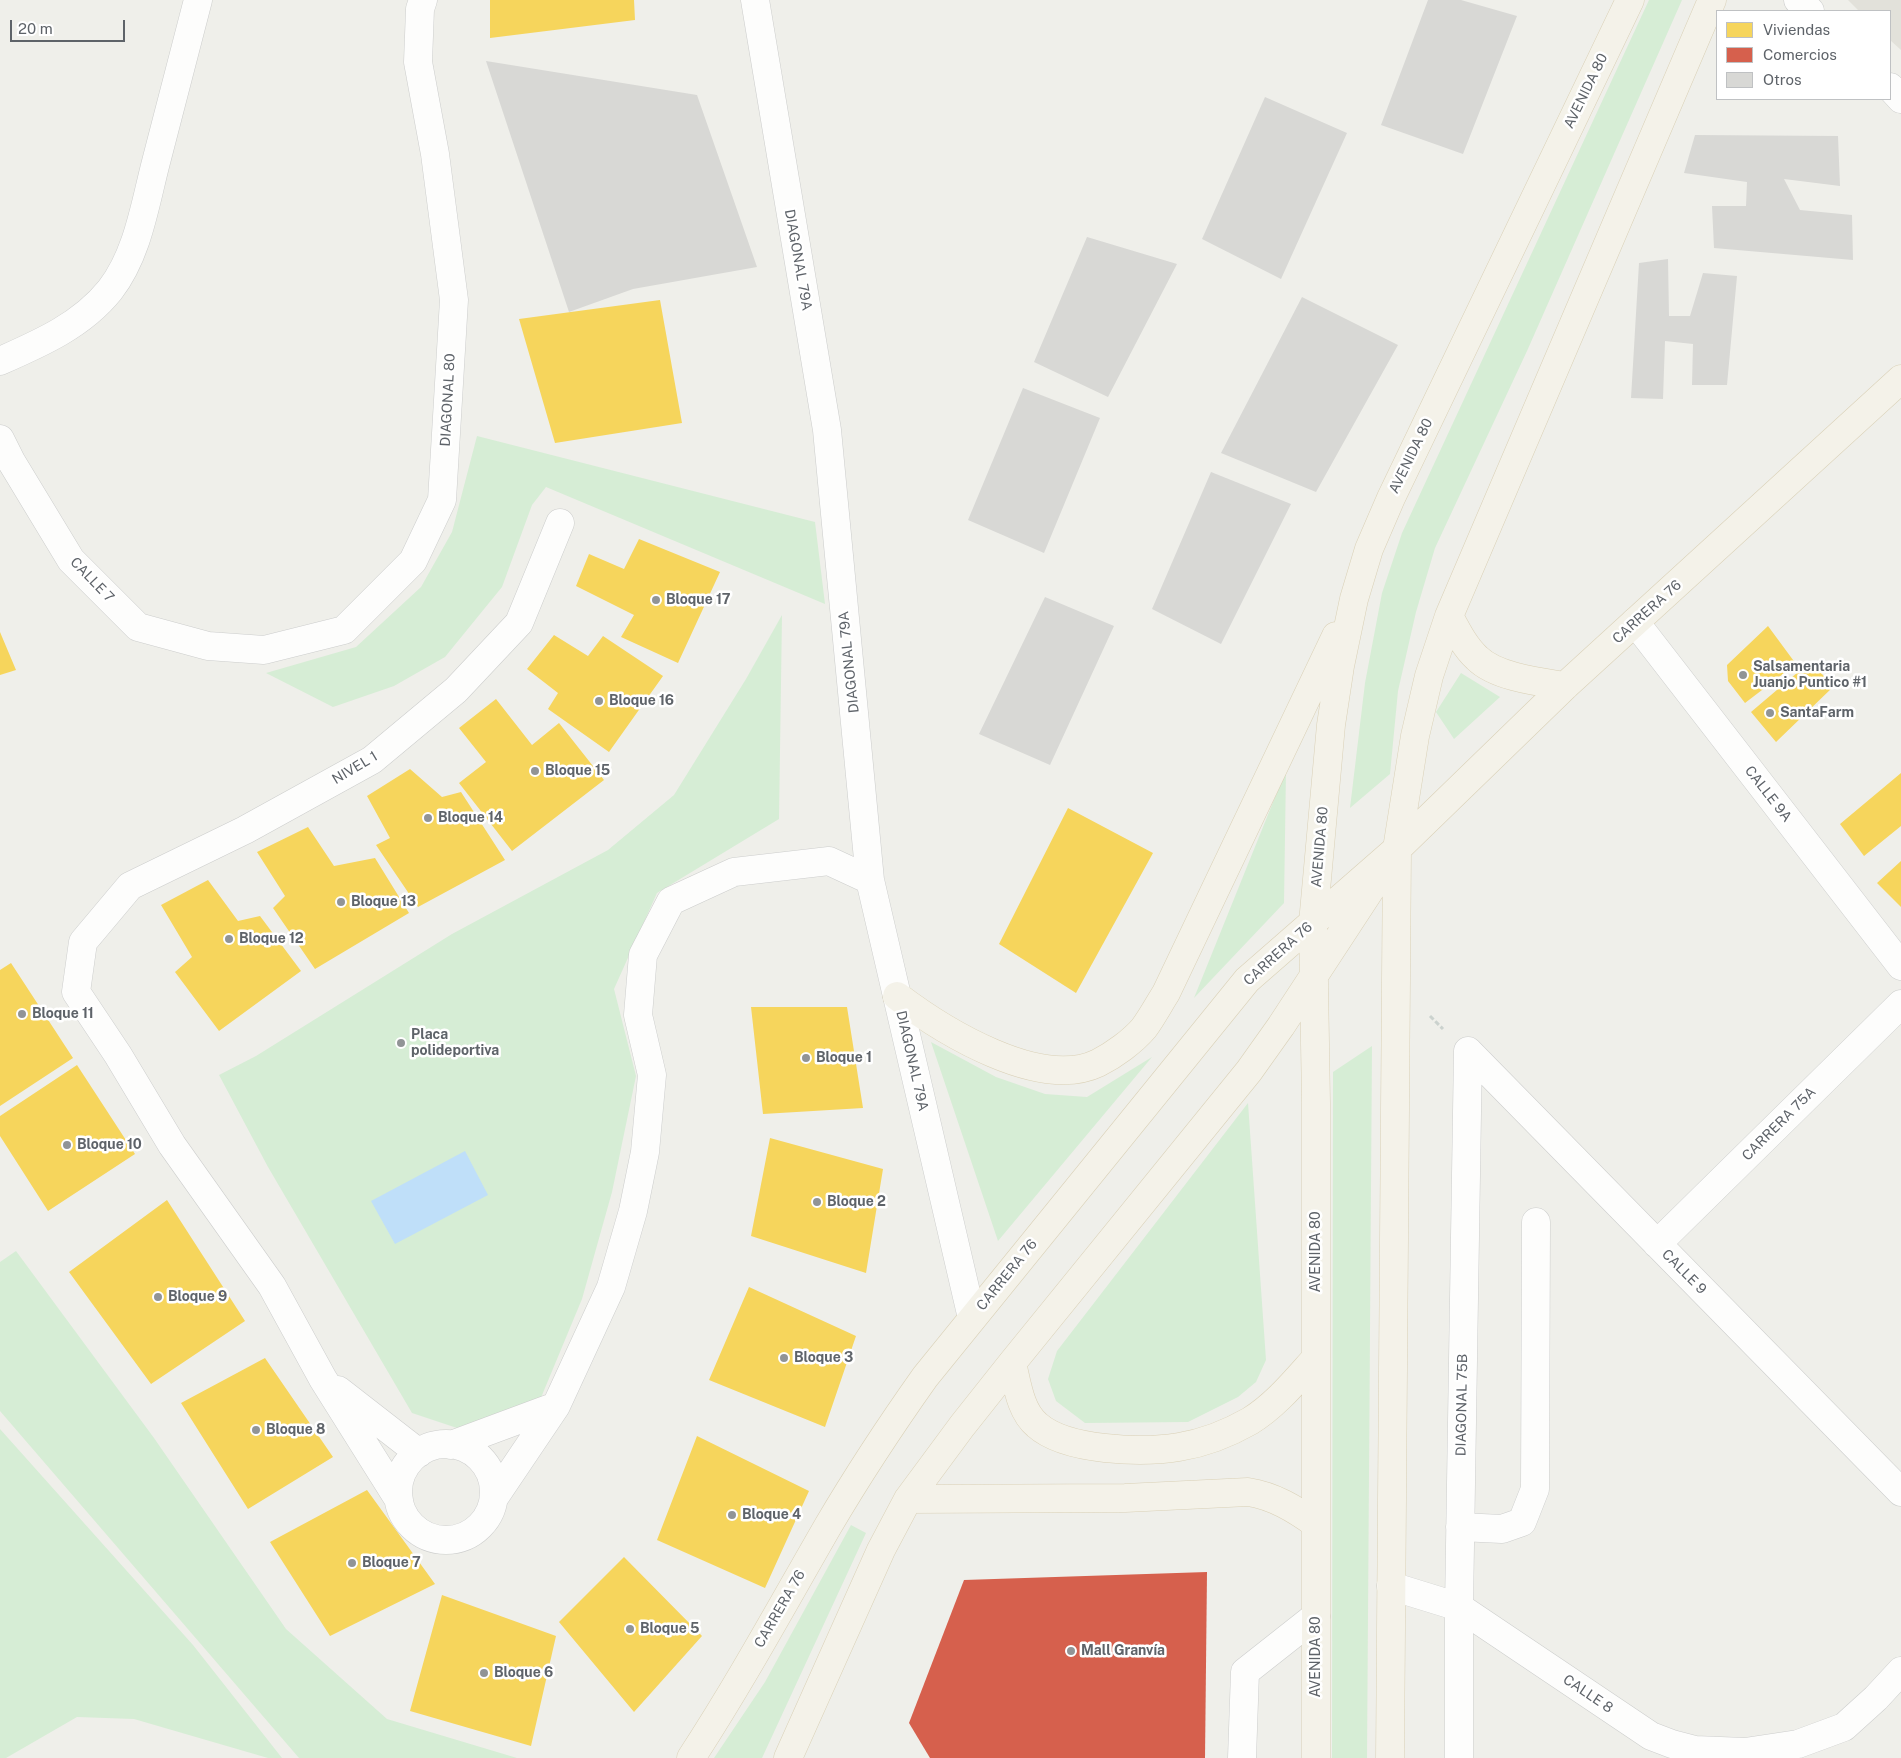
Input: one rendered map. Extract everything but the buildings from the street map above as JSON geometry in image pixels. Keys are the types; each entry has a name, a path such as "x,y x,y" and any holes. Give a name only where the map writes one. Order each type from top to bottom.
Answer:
{"main road":[{"name":"AVENIDA 80","path":"1316,1758 1313,923 1331,725 1340,666 1354,599 1369,548 1391,498 1630,0"},
{"path":"1390,1758 1397,849 1415,736 1429,676 1449,616 1712,0"},
{"name":"CARRERA 76","path":"691,1758 718,1716 824,1532 886,1431 925,1377 972,1318 1248,980 1397,849 1565,686 1901,379"},
{"path":"897,996 954,1034 1014,1062 1048,1069 1074,1069 1098,1063 1124,1046 1143,1029 1166,993 1354,599"},
{"path":"1449,616 1461,638 1477,659 1497,671 1530,681 1565,686"},
{"name":"CARRERA 76","path":"788,1758 881,1550 908,1499 1012,1363 1249,1071 1281,1026 1397,849"},
{"path":"1012,1363 1022,1403 1036,1425 1059,1439 1091,1447 1132,1449 1179,1447 1212,1439 1250,1421 1280,1397 1316,1358"},
{"path":"908,1499 1125,1498 1248,1492 1264,1494 1316,1524"}],"street":[{"path":"0,361 44,342 70,326 88,312 110,290 123,271 144,212 198,0"},
{"name":"DIAGONAL 80","path":"208,646 264,650 344,630 413,560 442,500 454,300 435,154 418,62 420,9 423,0"},
{"name":"DIAGONAL 79A","path":"756,0 827,430 870,880 972,1318"},
{"path":"1798,0 1809,10"},
{"path":"1891,89 1901,99"},
{"name":"CALLE 7","path":"2,446 71,560 138,627 208,646"},
{"name":"NIVEL 1","path":"323,1379 272,1286 172,1146 118,1055 76,992 83,942 130,886 245,830 372,760 456,690 519,623 560,523"},
{"name":"CALLE 9A","path":"1635,622 1901,966"},
{"path":"323,1379 399,1500 404,1514 413,1526 425,1535 440,1540 455,1539 469,1534 481,1525 490,1512 494,1498 556,1406 612,1287 633,1211 645,1152 652,1075 638,1015 643,955 671,901 734,872 829,861 870,880"},
{"name":"CARRERA 75A","path":"1657,1244 1901,1004"},
{"name":"CALLE 9","path":"1468,1051 1901,1492"},
{"name":"DIAGONAL 75B","path":"1459,1758 1460,1526 1468,1051"},
{"path":"1460,1526 1502,1529 1522,1522 1535,1489 1536,1222"},
{"path":"323,1379 419,1452"},
{"path":"451,1444 556,1406"},
{"path":"399,1500 398,1486 402,1473 409,1462 419,1452 440,1444 451,1444 466,1448 479,1456 488,1468 491,1476 494,1498"},
{"name":"CALLE 8","path":"1391,1586 1459,1607 1651,1736 1695,1750 1746,1752 1798,1744 1844,1727 1876,1698 1901,1671"},
{"path":"1242,1758 1245,1672 1316,1616"}],"shaded area":[{"path":"1848,0 1901,0 1901,50 1891,41 1891,10 1858,10"}],"green space":[{"path":"1649,0 1682,0 1527,351 1435,548 1416,612 1398,691 1390,774 1350,808 1365,683 1382,593 1402,533"},
{"path":"477,436 815,522 825,604 546,487 532,505 502,587 445,657 394,686 333,707 266,673 356,647 421,587 452,532"},
{"path":"782,615 779,819 657,893 614,989 636,1076 612,1192 582,1299 540,1400 460,1429 412,1413 268,1167 219,1075 256,1056 452,934 608,850 674,795 746,679"},
{"path":"1461,673 1500,697 1454,739 1436,712"},
{"path":"1286,770 1284,903 1194,998"},
{"path":"931,1042 996,1077 1045,1094 1087,1097 1152,1057 998,1241"},
{"path":"1372,1046 1367,1758 1332,1758 1333,1072"},
{"path":"1248,1103 1266,1360 1256,1382 1238,1397 1188,1422 1085,1423 1056,1401 1048,1379 1057,1351"},
{"path":"16,1251 154,1438 286,1629 387,1719 517,1758 299,1758 0,1411 0,1262"},
{"path":"0,1429 193,1645 282,1758 268,1758 134,1719 77,1717 6,1758 0,1758"},
{"path":"851,1525 866,1533 762,1758 714,1758 765,1682"}],"water":[{"path":"465,1151 488,1195 395,1244 371,1201"}],"place":[{"name":"Bloque 17","path":"656,600"},
{"name":"Salsamentaria Juanjo Puntico #1","path":"1743,675"},
{"name":"Bloque 16","path":"599,701"},
{"name":"SantaFarm","path":"1770,713"},
{"name":"Bloque 15","path":"535,771"},
{"name":"Bloque 14","path":"428,818"},
{"name":"Bloque 13","path":"341,902"},
{"name":"Bloque 12","path":"229,939"},
{"name":"Bloque 11","path":"22,1014"},
{"name":"Placa polideportiva","path":"401,1043"},
{"name":"Bloque 1","path":"806,1058"},
{"name":"Bloque 10","path":"67,1145"},
{"name":"Bloque 2","path":"817,1202"},
{"name":"Bloque 9","path":"158,1297"},
{"name":"Bloque 3","path":"784,1358"},
{"name":"Bloque 8","path":"256,1430"},
{"name":"Bloque 4","path":"732,1515"},
{"name":"Bloque 7","path":"352,1563"},
{"name":"Bloque 5","path":"630,1629"},
{"name":"Mall Granvía","path":"1071,1651"},
{"name":"Bloque 6","path":"484,1673"}]}
